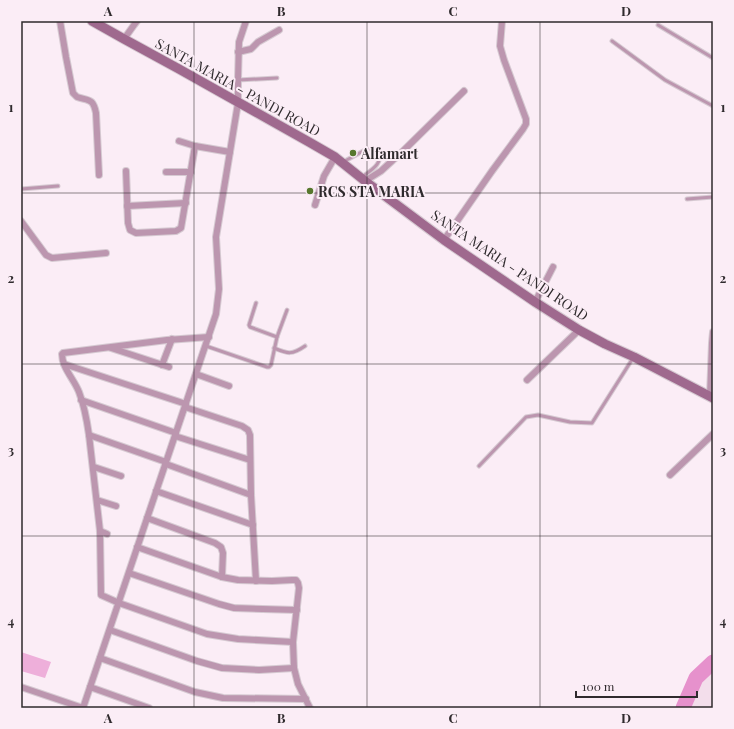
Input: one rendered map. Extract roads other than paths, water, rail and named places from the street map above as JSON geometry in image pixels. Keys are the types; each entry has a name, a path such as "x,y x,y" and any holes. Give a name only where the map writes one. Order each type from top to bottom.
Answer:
{"main road":[{"name":"SANTA MARIA - PANDI ROAD","path":"92,21 102,24 124,40 179,69 338,160 444,240 579,330 712,397"}],"street":[{"path":"60,21 73,93 77,97 90,100 94,104 96,113 99,175"},
{"path":"124,40 137,21"},
{"path":"21,687 83,708 206,346 216,314 219,288 216,237 238,103 239,42 246,21"},
{"path":"444,240 492,171 524,129 526,124 526,119 500,46 502,21"},
{"path":"238,52 251,49 258,42 280,30"},
{"path":"363,179 381,171 464,91"},
{"path":"179,141 195,146 230,152"},
{"path":"126,170 128,223 130,230 136,233 176,231 181,228 195,146"},
{"path":"315,205 324,176 338,160"},
{"path":"166,172 191,172"},
{"path":"127,206 186,203"},
{"path":"21,221 46,255 52,258 106,253"},
{"path":"535,302 553,267"},
{"path":"527,380 579,330"},
{"path":"712,397 713,332"},
{"path":"209,337 172,339 63,353 61,356 78,391 87,420 94,467 100,531 101,594 119,603 207,634 238,639 293,642"},
{"path":"162,365 172,339"},
{"path":"109,348 169,367"},
{"path":"64,364 186,405 242,426 248,430 250,435 251,495 256,581"},
{"path":"196,374 229,386"},
{"path":"81,400 250,460"},
{"path":"670,475 713,434"},
{"path":"89,435 251,495"},
{"path":"94,467 121,476"},
{"path":"156,491 253,525"},
{"path":"97,500 116,506"},
{"path":"147,518 215,543 221,548 223,553 222,577"},
{"path":"100,531 107,534"},
{"path":"138,547 222,577 256,581 296,580 299,588 293,642 294,668 298,684 310,708"},
{"path":"129,573 234,608 297,610"},
{"path":"110,630 222,668 259,670 294,668"},
{"path":"100,658 195,692 223,698 306,699"},
{"path":"90,687 149,708"}],"lane":[{"path":"658,25 713,58"},
{"path":"612,41 665,80 713,106"},
{"path":"238,80 277,78"},
{"path":"338,160 367,149 375,151 380,160 363,179"},
{"path":"21,189 58,186"},
{"path":"687,199 713,197"},
{"path":"256,303 249,325 250,327 277,337"},
{"path":"206,346 268,368 271,365 277,337 287,310"},
{"path":"274,348 285,353 291,353 298,351 305,346"},
{"path":"479,466 526,416 538,415 570,422 592,423 634,357"}],"waterway":[{"path":"683,708 696,678 713,662"}],"place":[{"name":"Alfamart","path":"353,153"},
{"name":"RCS STA MARIA","path":"310,191"}]}
